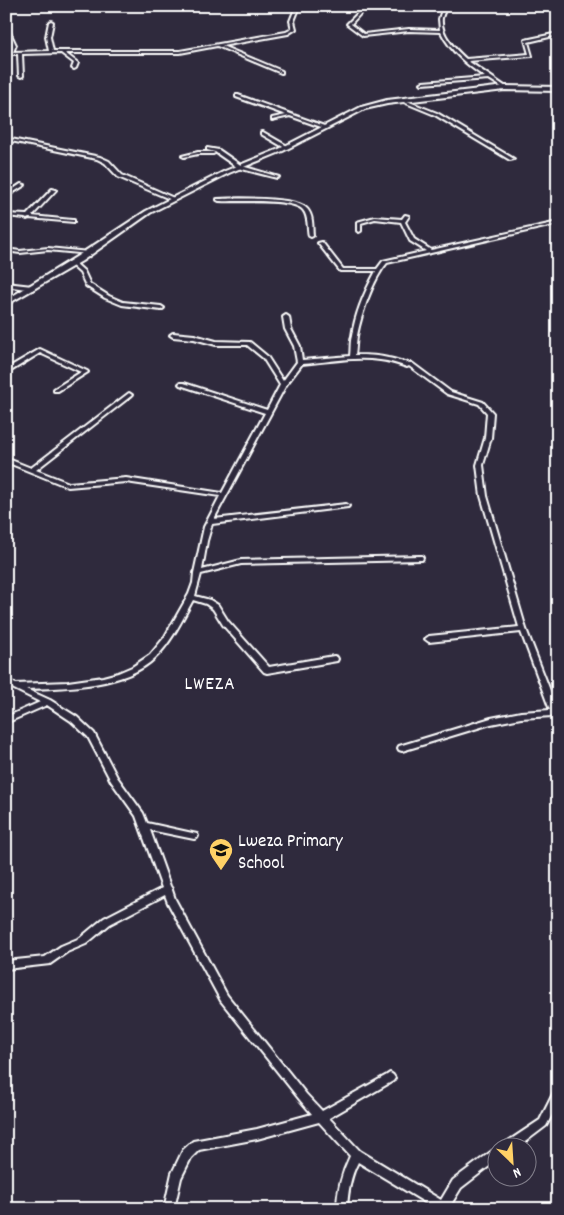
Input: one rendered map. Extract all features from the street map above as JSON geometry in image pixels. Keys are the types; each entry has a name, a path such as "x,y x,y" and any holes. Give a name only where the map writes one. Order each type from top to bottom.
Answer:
{"street":[{"path":"8,53 50,51 180,52 219,46 287,33 294,29 292,21 298,6"},
{"path":"445,6 440,13 442,32 452,49 505,88"},
{"path":"359,12 349,24 363,35 409,30 442,32"},
{"path":"50,51 48,38 52,22"},
{"path":"6,28 14,45 8,53"},
{"path":"467,60 531,55 526,41 558,34"},
{"path":"219,46 281,72"},
{"path":"62,52 76,63 74,68"},
{"path":"20,53 21,76"},
{"path":"423,83 489,78"},
{"path":"6,303 72,264 133,221 240,167 287,147 362,108 402,100 505,88 558,88"},
{"path":"237,96 326,127"},
{"path":"402,100 436,114 512,159"},
{"path":"273,120 290,115"},
{"path":"262,133 287,147"},
{"path":"6,139 58,148 98,158 107,162 120,176 174,199"},
{"path":"209,149 217,151 240,167 277,177"},
{"path":"184,156 209,152 223,156"},
{"path":"6,196 23,185"},
{"path":"27,218 54,190"},
{"path":"219,200 277,201 303,206 310,218 311,236"},
{"path":"6,215 72,221"},
{"path":"359,231 359,222 376,218 405,218 412,240 430,252"},
{"path":"352,357 354,337 373,279 385,262 558,223"},
{"path":"320,243 342,270 379,270"},
{"path":"6,250 20,252 58,250 89,253"},
{"path":"72,264 82,272 88,285 122,304 161,308"},
{"path":"6,284 32,288"},
{"path":"18,686 86,683 142,665 155,655 166,640 190,597 200,548 210,522 283,385 300,362 297,346 288,329 286,317"},
{"path":"173,335 194,337 216,343 248,343 265,356 283,385"},
{"path":"6,372 40,351 85,372 56,390"},
{"path":"300,362 352,357 379,356 391,358 407,365 410,364 449,393 481,403 490,413 488,438 480,465 484,496 523,629 557,717 521,715 491,721 402,748"},
{"path":"182,384 268,412"},
{"path":"33,469 129,395"},
{"path":"6,460 33,469 68,485 126,480 225,495"},
{"path":"210,522 346,506"},
{"path":"196,573 241,562 420,558"},
{"path":"190,597 208,602 216,607 225,623 268,670 334,659"},
{"path":"428,639 523,629"},
{"path":"6,682 18,686 47,702 74,719 91,735 114,779 129,798 146,826 168,889 224,998 321,1117 356,1156 444,1208 457,1184 486,1162"},
{"path":"6,720 47,702"},
{"path":"146,826 194,836"},
{"path":"6,965 47,961 64,949 83,941 107,921 168,889"},
{"path":"169,1209 180,1169 187,1154 197,1145 257,1134 321,1117 390,1078"},
{"path":"522,1138 543,1123 558,1093"},
{"path":"342,1209 342,1189 347,1172 356,1156"}],"place":[{"name":"Lweza Primary School","path":"221,871"}],"district":[{"name":"LWEZA","path":"210,682"}]}
